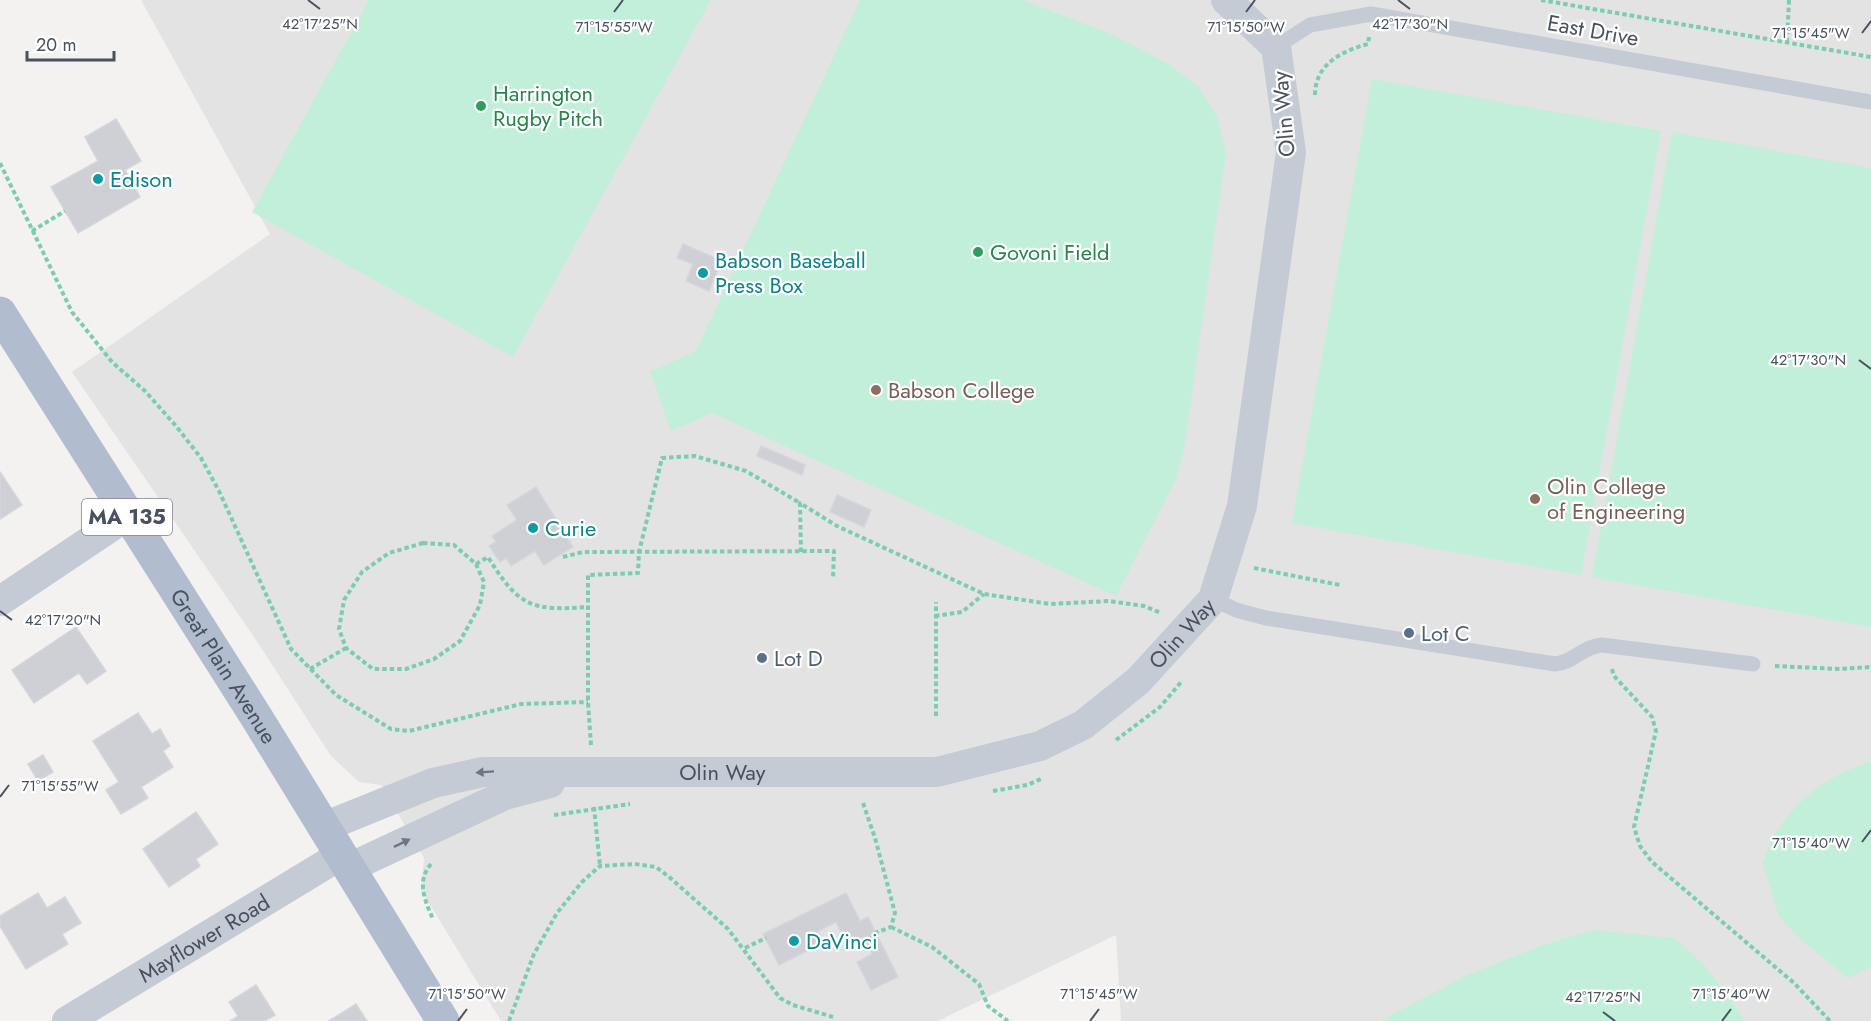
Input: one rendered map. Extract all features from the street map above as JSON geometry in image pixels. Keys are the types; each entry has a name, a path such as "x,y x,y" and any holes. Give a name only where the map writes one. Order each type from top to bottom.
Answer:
{"main road":[{"name":"Great Plain Avenue","path":"0,313 324,827 443,1021"}],"street":[{"name":"Olin Way","path":"324,827 434,783 483,772 588,763 937,772 994,760 1040,746 1083,725 1138,681 1225,605 1242,506 1291,152 1276,47 1226,0"},
{"path":"0,601 127,516"},
{"name":"Olin Way","path":"345,862 588,763"},
{"name":"Mayflower Road","path":"67,1021 345,862"}],"lane":[{"name":"East Drive","path":"1276,47 1310,25 1371,14 1871,102"},
{"path":"1225,605 1266,618 1555,664 1568,661 1586,648 1602,645 1753,664"}],"path":[{"path":"1541,0 1871,57"},
{"path":"1787,42 1789,0"},
{"path":"1315,101 1314,92 1321,73 1332,58 1347,49 1368,44 1371,14"},
{"path":"0,163 72,312 112,362 145,391 201,458 219,491 291,649 336,695 391,729 409,731 521,704 588,702"},
{"path":"32,231 65,211"},
{"path":"588,763 588,575 638,573 639,552 662,458 695,456 746,471 837,526 984,594 1050,604 1109,601 1144,606 1164,614"},
{"path":"800,503 801,552"},
{"path":"423,543 454,545 476,564 484,582 480,605 460,641 434,659 406,669 373,669 346,648 339,629 344,600 362,572 389,553 423,543"},
{"path":"563,557 583,552 834,551 833,579"},
{"path":"476,564 488,557 516,597 530,606 556,609 588,607"},
{"path":"1225,605 1253,568 1256,557"},
{"path":"1253,568 1340,585"},
{"path":"935,616 962,612 984,594"},
{"path":"936,602 936,716"},
{"path":"1602,645 1614,676 1652,717 1656,731 1634,827 1640,846 1652,862 1794,983 1830,1021"},
{"path":"310,669 346,648"},
{"path":"1753,664 1840,669 1871,667"},
{"path":"1113,742 1160,707 1188,673"},
{"path":"984,793 1027,785 1049,775"},
{"path":"542,818 594,807 636,803"},
{"path":"851,803 874,803"},
{"path":"863,803 895,913 891,927"},
{"path":"594,807 600,866"},
{"path":"433,919 424,900 423,884 427,869 437,858"},
{"path":"508,1021 534,954 557,913 582,882 600,866 635,864 656,867 728,929 745,948 780,998 793,1005 833,1017"},
{"path":"876,933 891,927 932,947 979,984 988,1006 1008,1021"},
{"path":"745,948 766,938"}],"shaded area":[{"name":"Olin College of Engineering","path":"141,0 1871,0 1871,1021 1121,1021 1116,935 938,1021 501,1021 421,890 424,858 381,785 359,782 331,756 258,643 72,372 270,234"}],"green space":[{"name":"Harrington Rugby Pitch","path":"369,0 711,0 513,357 252,212"},
{"name":"Govoni Field","path":"860,0 1023,0 1111,34 1167,63 1199,87 1217,117 1226,153 1184,449 1176,479 1116,596 712,413 671,431 650,372 696,351"},
{"path":"1372,79 1661,131 1581,575 1292,523"},
{"path":"1672,132 1871,168 1871,627 1592,577"},
{"path":"1871,762 1871,967 1849,978 1802,941 1779,917 1763,863 1769,845 1796,806 1831,779"},
{"path":"1593,930 1675,938 1705,966 1745,1021 1380,1021 1465,976 1540,946"}],"building":[{"name":"Edison","path":"116,119 141,161 125,170 140,197 78,233 51,187 98,161 85,137"},
{"name":"Babson Baseball Press Box","path":"683,244 722,261 709,291 686,281 693,264 677,258"},
{"path":"761,446 805,465 802,475 757,456"},
{"path":"0,472 22,505 0,519"},
{"name":"Curie","path":"536,487 573,547 544,565 535,551 511,566 506,558 500,562 489,546 496,542 492,536 517,520 507,505"},
{"path":"837,495 871,510 864,527 830,512"},
{"path":"76,627 106,671 87,684 79,673 34,703 12,670"},
{"path":"138,713 152,734 160,729 170,746 163,751 173,767 141,787 148,798 121,814 106,790 119,782 93,741"},
{"path":"43,755 53,772 38,781 28,764"},
{"path":"196,812 218,844 196,859 200,866 169,887 143,849"},
{"path":"38,893 47,908 65,897 81,923 62,934 68,944 26,969 0,926 0,916"},
{"name":"DaVinci","path":"846,893 860,921 868,917 898,977 871,990 857,962 872,954 863,937 847,945 836,922 818,931 823,943 779,965 763,934"},
{"path":"256,985 275,1015 265,1021 230,1021 238,1016 229,1002"},
{"path":"356,1004 367,1021 329,1021"}],"place":[{"name":"Harrington Rugby Pitch","path":"481,106"},
{"name":"Edison","path":"98,179"},
{"name":"Govoni Field","path":"978,252"},
{"name":"Babson Baseball Press Box","path":"703,273"},
{"name":"Babson College","path":"876,390"},
{"name":"Olin College of Engineering","path":"1535,499"},
{"name":"Curie","path":"533,528"},
{"name":"Lot C","path":"1409,633"},
{"name":"Lot D","path":"762,658"},
{"name":"DaVinci","path":"794,941"}]}
